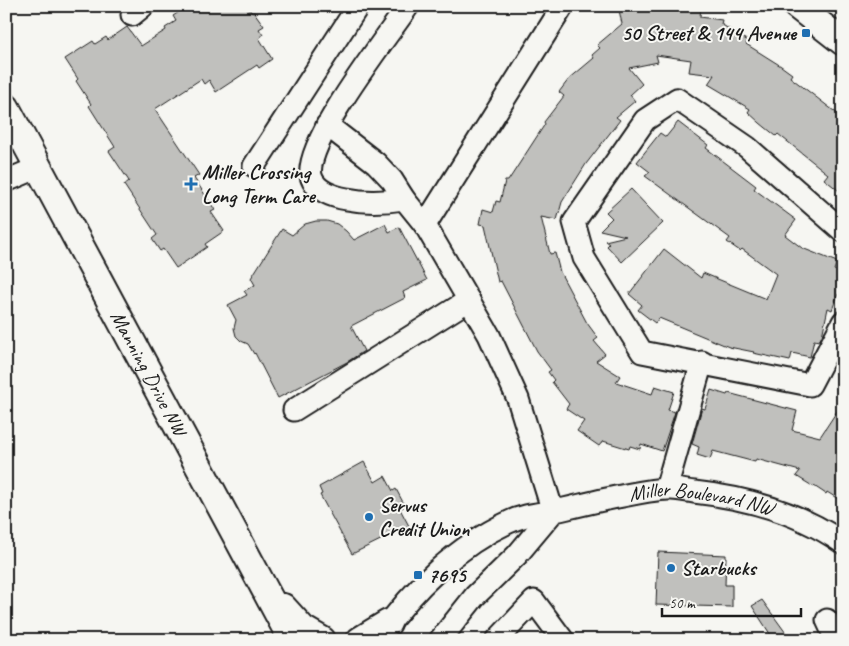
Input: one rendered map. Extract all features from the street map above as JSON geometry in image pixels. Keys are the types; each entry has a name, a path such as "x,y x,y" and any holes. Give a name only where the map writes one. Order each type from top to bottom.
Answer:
{"main road":[{"path":"797,6 843,42"},
{"name":"Manning Drive NW","path":"6,107 292,640"},
{"path":"262,584 303,629 322,640"},
{"path":"360,640 383,632"}],"street":[{"path":"254,166 358,6"},
{"path":"404,199 382,203 333,197 318,187 312,176 312,160 322,134 338,107 408,6"},
{"path":"425,225 563,6"},
{"path":"843,231 747,146 677,99 645,120 574,222 584,258 642,352 702,362 810,385 843,322"},
{"path":"327,125 376,163 392,180 404,199 425,225 469,300 489,336 518,399 553,512 517,555 475,596 440,640"},
{"path":"6,180 38,167"},
{"path":"294,410 469,300"},
{"path":"666,489 702,362"},
{"name":"Miller Boulevard NW","path":"383,632 431,576 465,549 508,522 527,515 553,512 594,502 666,489 715,495 773,508 803,520 843,543"},
{"path":"497,640 534,601 563,640"},
{"path":"827,620 834,640"}],"building":[{"path":"188,6 247,6 264,26 259,29 263,35 259,38 272,59 259,68 257,65 216,92 209,80 204,84 201,79 155,109 199,175 194,178 215,210 211,212 224,231 205,244 207,247 176,268 163,249 160,251 152,239 157,235 124,185 129,181 109,151 115,147 89,106 91,104 65,59 93,41 95,44 106,37 108,40 127,27 141,46 166,30 165,28 176,21 173,16"},
{"path":"638,6 701,6 700,17 722,20 721,24 748,41 746,44 792,74 790,77 843,118 843,194 824,179 828,174 778,134 776,136 760,123 748,112 750,109 708,84 714,75 689,72 691,60 656,55 658,62 629,68 642,84 630,95 635,101 616,117 620,120 586,164 562,202 557,220 541,217 550,254 555,253 560,272 587,323 598,338 594,341 605,354 596,361 620,376 616,382 652,394 655,386 674,392 668,410 675,412 662,451 641,444 640,449 630,446 629,449 603,441 599,446 577,431 584,421 566,409 569,404 552,382 554,380 548,372 551,370 537,351 501,281 498,282 485,225 480,224 483,209 493,212 496,201 500,202 505,181 508,181 545,124 544,122 564,96 559,92 569,79 594,58 592,55 600,48 597,45 622,24 619,10"},
{"path":"678,122 708,145 706,148 756,186 754,189 796,220 785,235 802,248 837,262 834,270 843,273 843,296 838,294 832,310 828,308 822,336 819,341 814,340 810,357 792,353 790,361 753,353 729,347 659,318 655,323 638,310 642,305 629,294 664,249 701,278 703,273 766,299 776,274 742,249 740,251 727,242 730,238 645,176 650,172 637,162 660,133 666,137"},
{"path":"631,189 663,223 622,262 607,246 609,244 605,241 626,236 600,230 612,218 606,212"},
{"path":"327,221 337,224 354,240 385,224 389,232 399,227 427,280 403,292 405,298 351,326 364,351 278,398 255,353 248,344 236,336 234,328 236,320 228,305 247,295 244,291 255,285 251,278 282,229 292,235 305,224"},
{"path":"711,390 797,411 792,430 820,437 843,402 843,502 796,476 800,471 756,459 755,462 713,451 710,459 697,455 699,447 692,444 702,408 705,409"},
{"name":"Servus Credit Union","path":"364,462 375,482 385,476 393,491 396,489 405,506 400,509 409,526 352,554 320,495 322,494 319,487"},
{"path":"658,552 726,555 725,585 732,585 732,607 656,605"},
{"path":"762,600 791,640 774,640 752,606"}],"place":[{"name":"50 Street & 144 Avenue","path":"806,33"},
{"name":"Miller Crossing Long Term Care","path":"191,184"},
{"name":"Servus Credit Union","path":"369,517"},
{"name":"Starbucks","path":"671,568"},
{"name":"7695","path":"418,575"}]}
